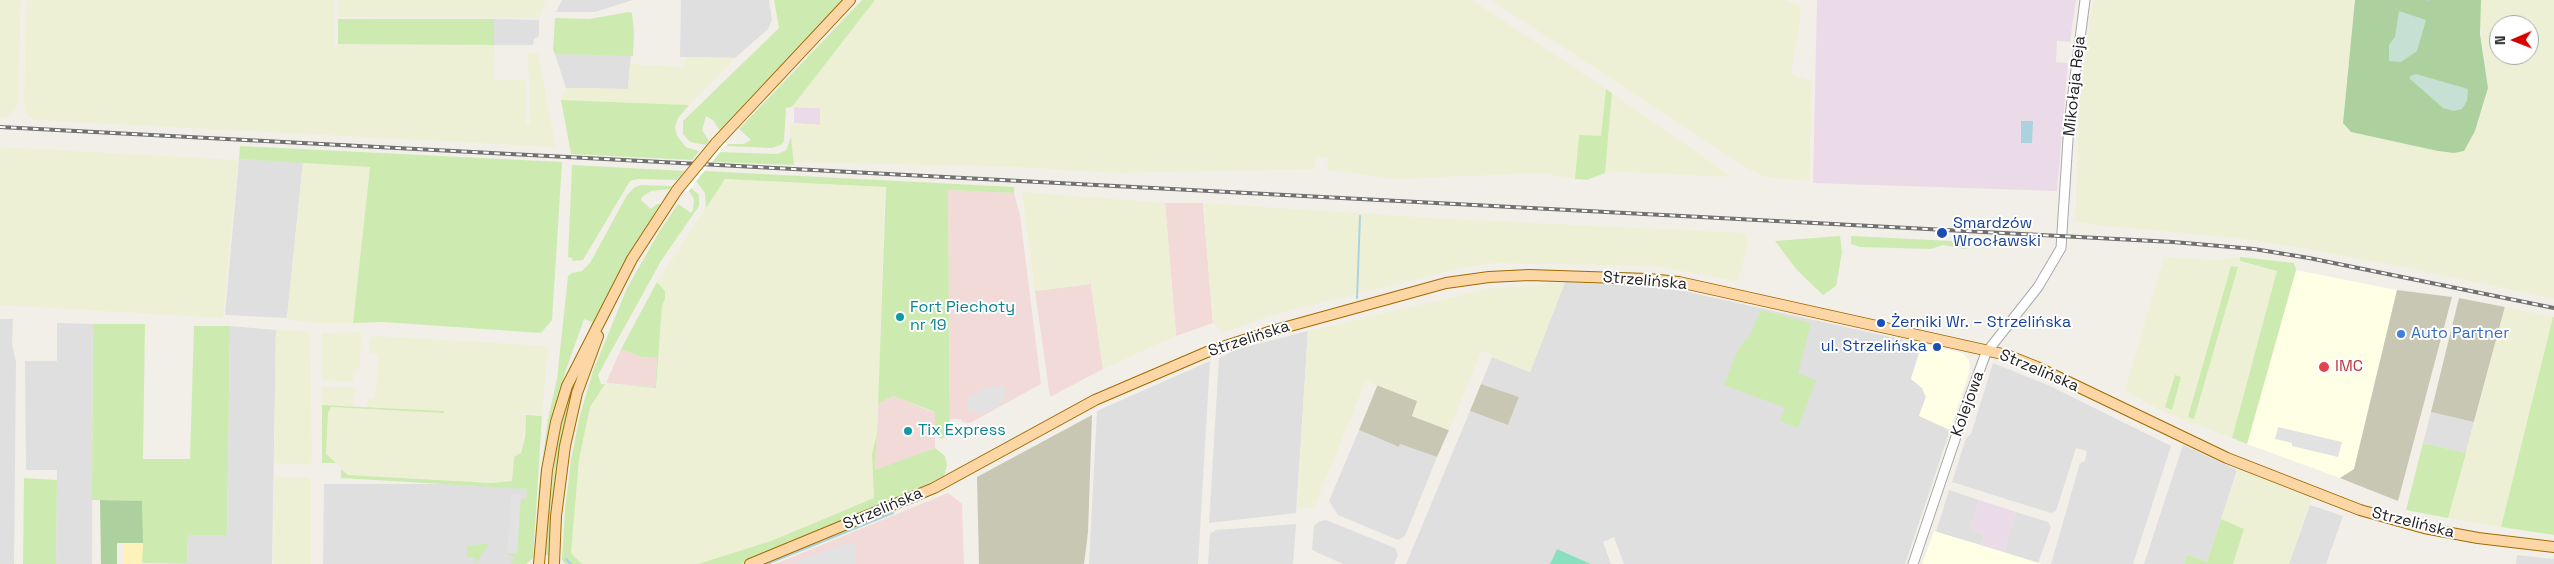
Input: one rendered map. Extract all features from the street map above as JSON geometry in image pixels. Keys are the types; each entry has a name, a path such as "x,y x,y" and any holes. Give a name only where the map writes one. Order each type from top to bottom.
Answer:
{"main road":[{"path":"540,564 547,470 558,415 575,367 625,273 652,227 677,190 716,143 850,0"},
{"path":"554,564 560,478 573,409 587,362 625,273"},
{"name":"Strzelińska","path":"750,564 934,488 1095,400 1161,370 1255,336 1408,293 1466,279 1564,275 1679,282 1988,350 2037,366 2219,454 2352,507 2432,530 2554,547"}],"street":[{"name":"Mikołaja Reja","path":"2066,173 2073,86 2085,0"},
{"name":"Kolejowa","path":"1914,564 1968,401 1988,350 2038,287 2060,248 2066,173"}],"shaded area":[{"path":"0,0 21,0 18,101 15,110 7,117 0,118"},
{"path":"27,0 334,0 333,45 335,50 338,44 495,45 493,80 525,80 526,124 530,124 528,54 538,53 556,147 34,120 26,114 24,102"},
{"path":"339,0 546,0 539,17 534,18 338,17"},
{"path":"562,0 633,0 595,12 556,12"},
{"path":"681,0 769,0 772,20 768,29 735,58 680,57"},
{"path":"875,0 1472,0 1606,89 1601,137 1579,135 1575,179 1542,173 1394,179 1328,170 1327,158 1316,157 1315,168 1308,169 1119,173 1017,167 794,162 789,123 820,125 820,108 792,107"},
{"path":"1491,0 1784,0 1798,4 1801,13 1791,75 1812,81 1809,181 1765,177 1745,167"},
{"path":"1817,0 2076,0 2070,42 2057,41 2056,62 2068,63 2057,191 1813,183"},
{"path":"2093,0 2355,0 2343,123 2351,132 2454,153 2464,151 2475,131 2488,88 2479,15 2481,0 2554,0 2554,299 2395,265 2288,246 2237,238 2097,225 2075,221 2079,109"},
{"path":"2399,11 2426,20 2417,51 2401,62 2389,61 2389,45 2395,37"},
{"path":"494,19 539,20 539,36 534,39 533,45 494,45"},
{"path":"555,54 631,55 628,89 566,88"},
{"path":"685,57 735,58 689,105 561,100 566,88 628,89 630,64 684,67"},
{"path":"2416,74 2468,89 2467,101 2462,109 2453,111 2443,108 2410,79 2410,76"},
{"path":"1612,93 1732,177 1624,172 1605,173"},
{"path":"794,107 820,108 820,125 794,123"},
{"path":"0,147 238,160 223,318 0,305"},
{"path":"239,159 303,162 287,318 225,315"},
{"path":"303,162 370,167 353,323 319,323 290,320 287,318"},
{"path":"725,179 885,186 877,434 872,454 875,498 771,541 713,561 698,564 582,564 571,553 579,460 590,407 605,384 656,388 662,306 665,299 665,291 657,282"},
{"path":"948,190 1014,193 1020,215 1041,384 970,423 962,422 962,419 950,419"},
{"path":"1022,192 1165,203 1176,336 1103,369 1091,284 1035,291"},
{"path":"1165,203 1203,203 1213,323 1176,336"},
{"path":"1203,203 1449,219 1745,233 1748,244 1738,281 1654,266 1495,263 1461,268 1279,313 1222,333 1213,323"},
{"path":"2164,257 2217,260 2240,257 2240,262 2277,271 2232,438 2162,411 2125,390"},
{"name":"IMC","path":"2296,270 2397,290 2354,470 2340,478 2247,444"},
{"path":"1565,282 1666,287 1922,344 1911,378 1922,388 1926,397 1919,416 1950,430 1905,564 1624,564 1614,537 1603,542 1611,564 1591,564 1557,549 1550,564 1406,564 1470,411 1508,425 1519,397 1481,384 1492,357 1530,372"},
{"path":"1565,282 1530,372 1494,358 1482,350 1449,430 1412,416 1417,401 1366,381 1314,507 1297,509 1308,331 1487,289"},
{"path":"1091,284 1103,369 1050,397 1035,291"},
{"path":"2397,290 2452,297 2398,501 2340,478 2354,469"},
{"path":"2459,298 2505,307 2474,422 2431,412"},
{"path":"2505,307 2553,317 2501,527 2448,518"},
{"path":"0,319 13,319 12,344 16,362 14,564 0,564"},
{"path":"57,323 93,324 92,564 56,564 57,470 26,470 25,361 57,361"},
{"path":"230,326 276,330 272,564 142,564 187,563 188,535 227,535"},
{"path":"276,330 306,331 310,335 312,461 308,465 274,463"},
{"path":"1308,331 1296,513 1209,523 1219,358 1238,349"},
{"path":"361,332 360,366 353,374 353,382 322,380 322,333"},
{"path":"375,336 548,346 542,415 467,412 526,415 521,453 514,457 512,481 491,483 348,475 326,454 328,413 331,407 444,413 443,411 367,407 368,399 374,398 379,364 377,354 369,353 370,338"},
{"path":"1922,344 1962,353 1969,360 1970,370 1950,430 1919,416 1926,397 1922,388 1911,379"},
{"path":"621,349 642,357 657,358 655,387 606,383"},
{"path":"1210,361 1198,564 1089,564 1097,411"},
{"path":"1993,363 2050,386 2171,446 2133,564 2051,564 2080,463 2085,461 2087,451 2076,448 2056,511 2051,513 1952,482 1966,438 1971,434"},
{"path":"1378,384 1418,401 1412,416 1449,430 1437,457 1400,444 1399,447 1359,430"},
{"path":"1481,384 1519,397 1508,425 1470,411"},
{"path":"1005,386 1005,402 999,402 999,406 994,409 994,407 989,407 989,412 984,412 984,414 968,411 968,399 984,387"},
{"path":"322,387 356,387 353,406 322,405"},
{"path":"893,396 935,413 935,448 875,471 878,404"},
{"path":"2431,412 2474,422 2466,453 2423,443"},
{"path":"1092,415 1088,532 1084,564 979,564 977,477"},
{"path":"2278,427 2342,442 2338,457 2292,446 2292,443 2275,439"},
{"path":"1359,430 1399,447 1400,444 1437,457 1405,536 1398,540 1338,515 1329,501"},
{"path":"2183,445 2237,470 2207,562 2187,554 2184,564 2144,564"},
{"path":"2240,466 2312,495 2289,564 2233,564 2244,529 2221,519"},
{"path":"274,477 307,477 311,479 311,564 273,564"},
{"path":"324,484 452,484 535,489 516,564 323,564"},
{"path":"1949,490 1979,500 1970,529 1984,534 1981,545 1936,532"},
{"path":"948,493 962,504 964,564 775,564"},
{"path":"511,494 521,495 517,553 507,553"},
{"path":"1979,500 2016,512 2004,552 1981,545 1984,534 1970,529"},
{"path":"2310,505 2343,516 2326,564 2289,564"},
{"path":"2016,512 2048,522 2051,527 2038,563 2004,552"},
{"path":"1326,520 1395,548 1398,555 1394,564 1343,564 1312,550 1314,526 1320,521"},
{"path":"1296,524 1293,564 1208,564 1210,534 1216,530"},
{"path":"1934,531 2042,564 1922,564"},
{"path":"845,544 855,544 855,564 789,564"},
{"path":"2517,555 2554,559 2554,564 2516,564"}],"green space":[{"path":"774,0 843,0 720,131 713,120 706,116 702,130 709,141 706,145 690,142 683,134 683,121 779,28"},
{"path":"862,0 875,0 792,107 786,108 784,141 781,145 771,148 727,146 728,144 744,144 751,140 739,129"},
{"path":"2355,0 2481,0 2480,34 2488,88 2475,131 2464,151 2454,153 2438,151 2351,132 2343,123"},
{"path":"632,13 634,31 633,56 555,54 553,50 555,18 589,19"},
{"path":"338,19 494,19 494,45 338,44"},
{"path":"1606,89 1612,93 1605,173 1587,180 1575,179 1579,135 1601,136"},
{"path":"561,100 689,105 678,118 675,127 677,136 686,147 699,151 692,160 571,154"},
{"path":"791,137 794,165 712,162 720,152 778,154 786,150"},
{"path":"240,146 562,162 552,320 541,333 383,322 353,323 370,167 239,159"},
{"path":"572,165 685,171 677,180 638,179 630,181 583,260 573,261 572,258 568,257"},
{"path":"704,171 1014,187 1014,193 948,190 950,435 941,439 935,434 935,413 932,411 893,396 878,404 886,187 725,179 706,208 705,193 696,181"},
{"path":"641,185 672,186 670,189 651,191 642,197 641,200 651,209 657,204 661,204 643,232 586,338 592,322 584,319 565,373 552,422 535,554 539,487 548,419 557,379 568,276 582,271 590,263 627,195 635,187"},
{"path":"691,188 699,195 699,206 661,261 598,375 601,384 605,384 590,407 579,460 571,553 582,564 565,564 562,560 565,509 571,460 579,419 593,371 627,288 659,232 678,204 691,213 693,210 694,199 689,191"},
{"path":"1840,236 1842,253 1836,286 1823,295 1797,270 1775,241"},
{"path":"1851,236 1970,242 1966,249 1943,245 1931,249 1860,247 1851,244"},
{"path":"2240,257 2294,263 2296,270 2247,444 2232,438 2277,271 2240,261"},
{"path":"2231,266 2238,267 2194,419 2188,417"},
{"path":"657,282 665,291 665,299 662,306 656,388 615,385 655,387 657,358 642,357 621,349"},
{"path":"1761,310 1811,323 1798,373 1816,380 1798,428 1780,421 1785,408 1724,385 1737,352 1745,340 1748,339"},
{"path":"2554,317 2554,535 2501,527"},
{"path":"93,324 145,324 143,459 190,459 194,326 230,326 227,535 188,535 187,563 142,563 142,501 92,500"},
{"path":"2175,375 2181,377 2172,410 2165,407"},
{"path":"571,393 555,481 549,555 545,555 556,446 563,411"},
{"path":"322,405 444,411 444,413 331,407 328,413 326,454 336,463 322,463"},
{"path":"526,415 542,416 533,558 526,564 511,564 515,558 506,553 517,553 520,499 526,499 527,489 341,478 341,469 348,475 491,483 512,481 514,457 521,453 525,437"},
{"path":"877,434 875,470 935,448 945,456 947,465 944,476 761,557 741,564 698,564 771,541 874,498 872,454"},
{"path":"2423,443 2466,453 2448,518 2406,510"},
{"path":"24,478 57,480 56,564 23,564"},
{"path":"100,500 142,501 143,543 117,543 117,564 101,564"},
{"path":"2221,519 2244,529 2233,564 2184,564 2187,554 2207,562"},
{"path":"489,543 476,564 475,558 467,557 467,546"},
{"path":"1557,549 1591,564 1550,564"}],"sand":[{"path":"124,543 143,543 142,564 123,564"}],"water":[{"path":"2021,121 2033,121 2032,143 2021,143"}],"pier":[{"path":"709,142 727,143 688,191 670,189"}],"waterway":[{"path":"1357,298 1360,216"},
{"path":"767,564 893,513"},
{"path":"566,559 571,564"}],"railway":[{"path":"0,127 2173,242 2254,249 2309,258 2554,308"}],"place":[{"name":"Smardzów Wrocławski","path":"1942,233"},
{"name":"Fort Piechoty nr 19","path":"900,317"},
{"name":"Żerniki Wr. – Strzelińska","path":"1881,323"},
{"name":"Auto Partner","path":"2401,334"},
{"name":"ul. Strzelińska","path":"1937,347"},
{"name":"IMC","path":"2324,367"},
{"name":"Tix Express","path":"908,431"}]}
